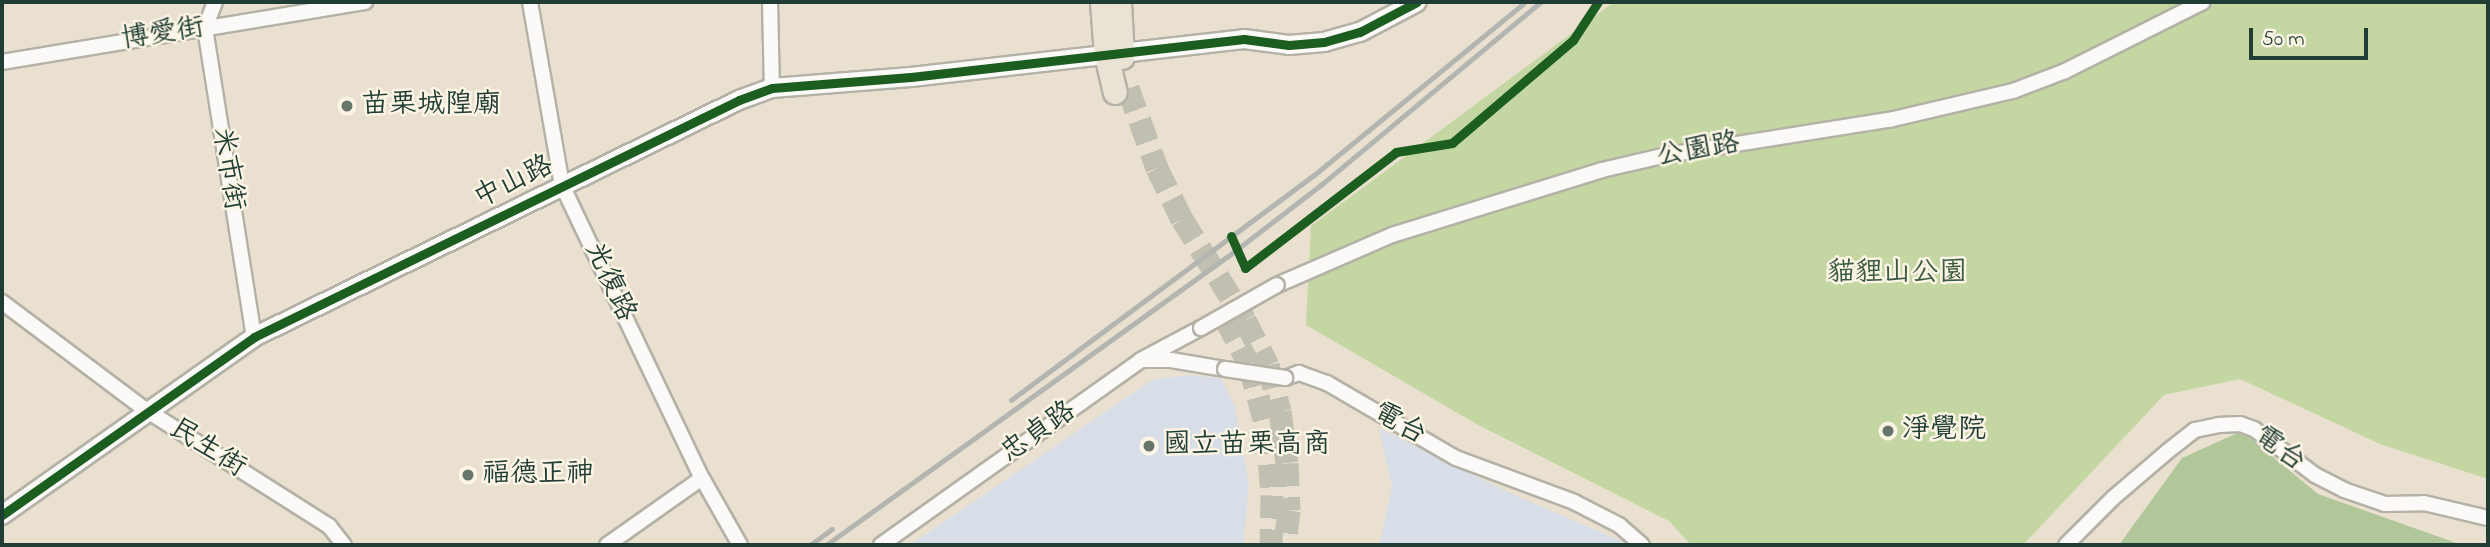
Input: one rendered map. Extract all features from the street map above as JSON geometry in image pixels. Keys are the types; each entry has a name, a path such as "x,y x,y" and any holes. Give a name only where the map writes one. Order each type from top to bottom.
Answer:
{"main road":[{"path":"1102,2 1122,90"},
{"path":"1114,53 1119,2"}],"street":[{"name":"米市街","path":"215,2 205,29 254,337"},
{"name":"博愛街","path":"2,62 365,2"},
{"name":"光復路","path":"530,2 562,185 702,478 740,545"},
{"path":"770,2 772,88"},
{"name":"中山路","path":"2,515 146,410 254,337 562,185 739,100 772,88 911,77 1244,39 1289,45 1324,42 1360,32 1417,2"},
{"name":"公園路","path":"1201,328 1277,285 1392,235 1602,170 1667,155 1889,120 2013,92 2065,71 2203,2"},
{"name":"民生街","path":"2,302 146,410 329,526 344,545"},
{"name":"忠貞路","path":"881,545 1142,360 1201,328"},
{"name":"電台","path":"1142,360 1171,360 1285,378 1299,373 1327,383 1457,458 1574,502 1619,524 1642,545"},
{"name":"電台","path":"2066,545 2113,498 2168,451 2195,430 2219,425 2240,424 2254,429 2315,475 2344,491 2385,504 2424,503 2488,518"},
{"path":"607,545 702,478"}],"shaded area":[{"name":"國立苗栗高商","path":"1187,375 1221,378 1235,407 1249,485 1243,545 910,545 1152,380"},
{"name":"國立苗栗高商","path":"1379,428 1510,493 1621,541 1619,545 1379,545 1392,487"}],"green space":[{"name":"貓貍山公園","path":"1614,2 2488,2 2488,479 2380,444 2240,379 2164,395 2023,545 1691,545 1669,521 1480,426 1306,325 1311,226"},
{"path":"2242,431 2318,494 2462,545 2119,545 2182,458"}],"tunnel":[{"path":"1128,88 1157,168 1182,219 1245,320 1268,365 1280,411 1287,463 1289,510 1285,545"},
{"path":"1225,318 1249,364 1267,430 1272,495 1271,545"}],"railway":[{"path":"826,545 1227,257 1321,185 1541,2"},
{"path":"1011,400 1314,175 1523,4"},
{"path":"810,545 832,529"}],"cycle path":[{"path":"2,515 254,337 739,100 772,88 911,77 1244,39 1289,45 1324,42 1360,32 1417,2"},
{"path":"1231,236 1245,268 1396,152 1452,143 1573,40 1598,2"}],"place":[{"name":"苗栗城隍廟","path":"347,106"},
{"name":"淨覺院","path":"1888,431"},
{"name":"國立苗栗高商","path":"1149,446"},
{"name":"福德正神","path":"468,475"}]}
